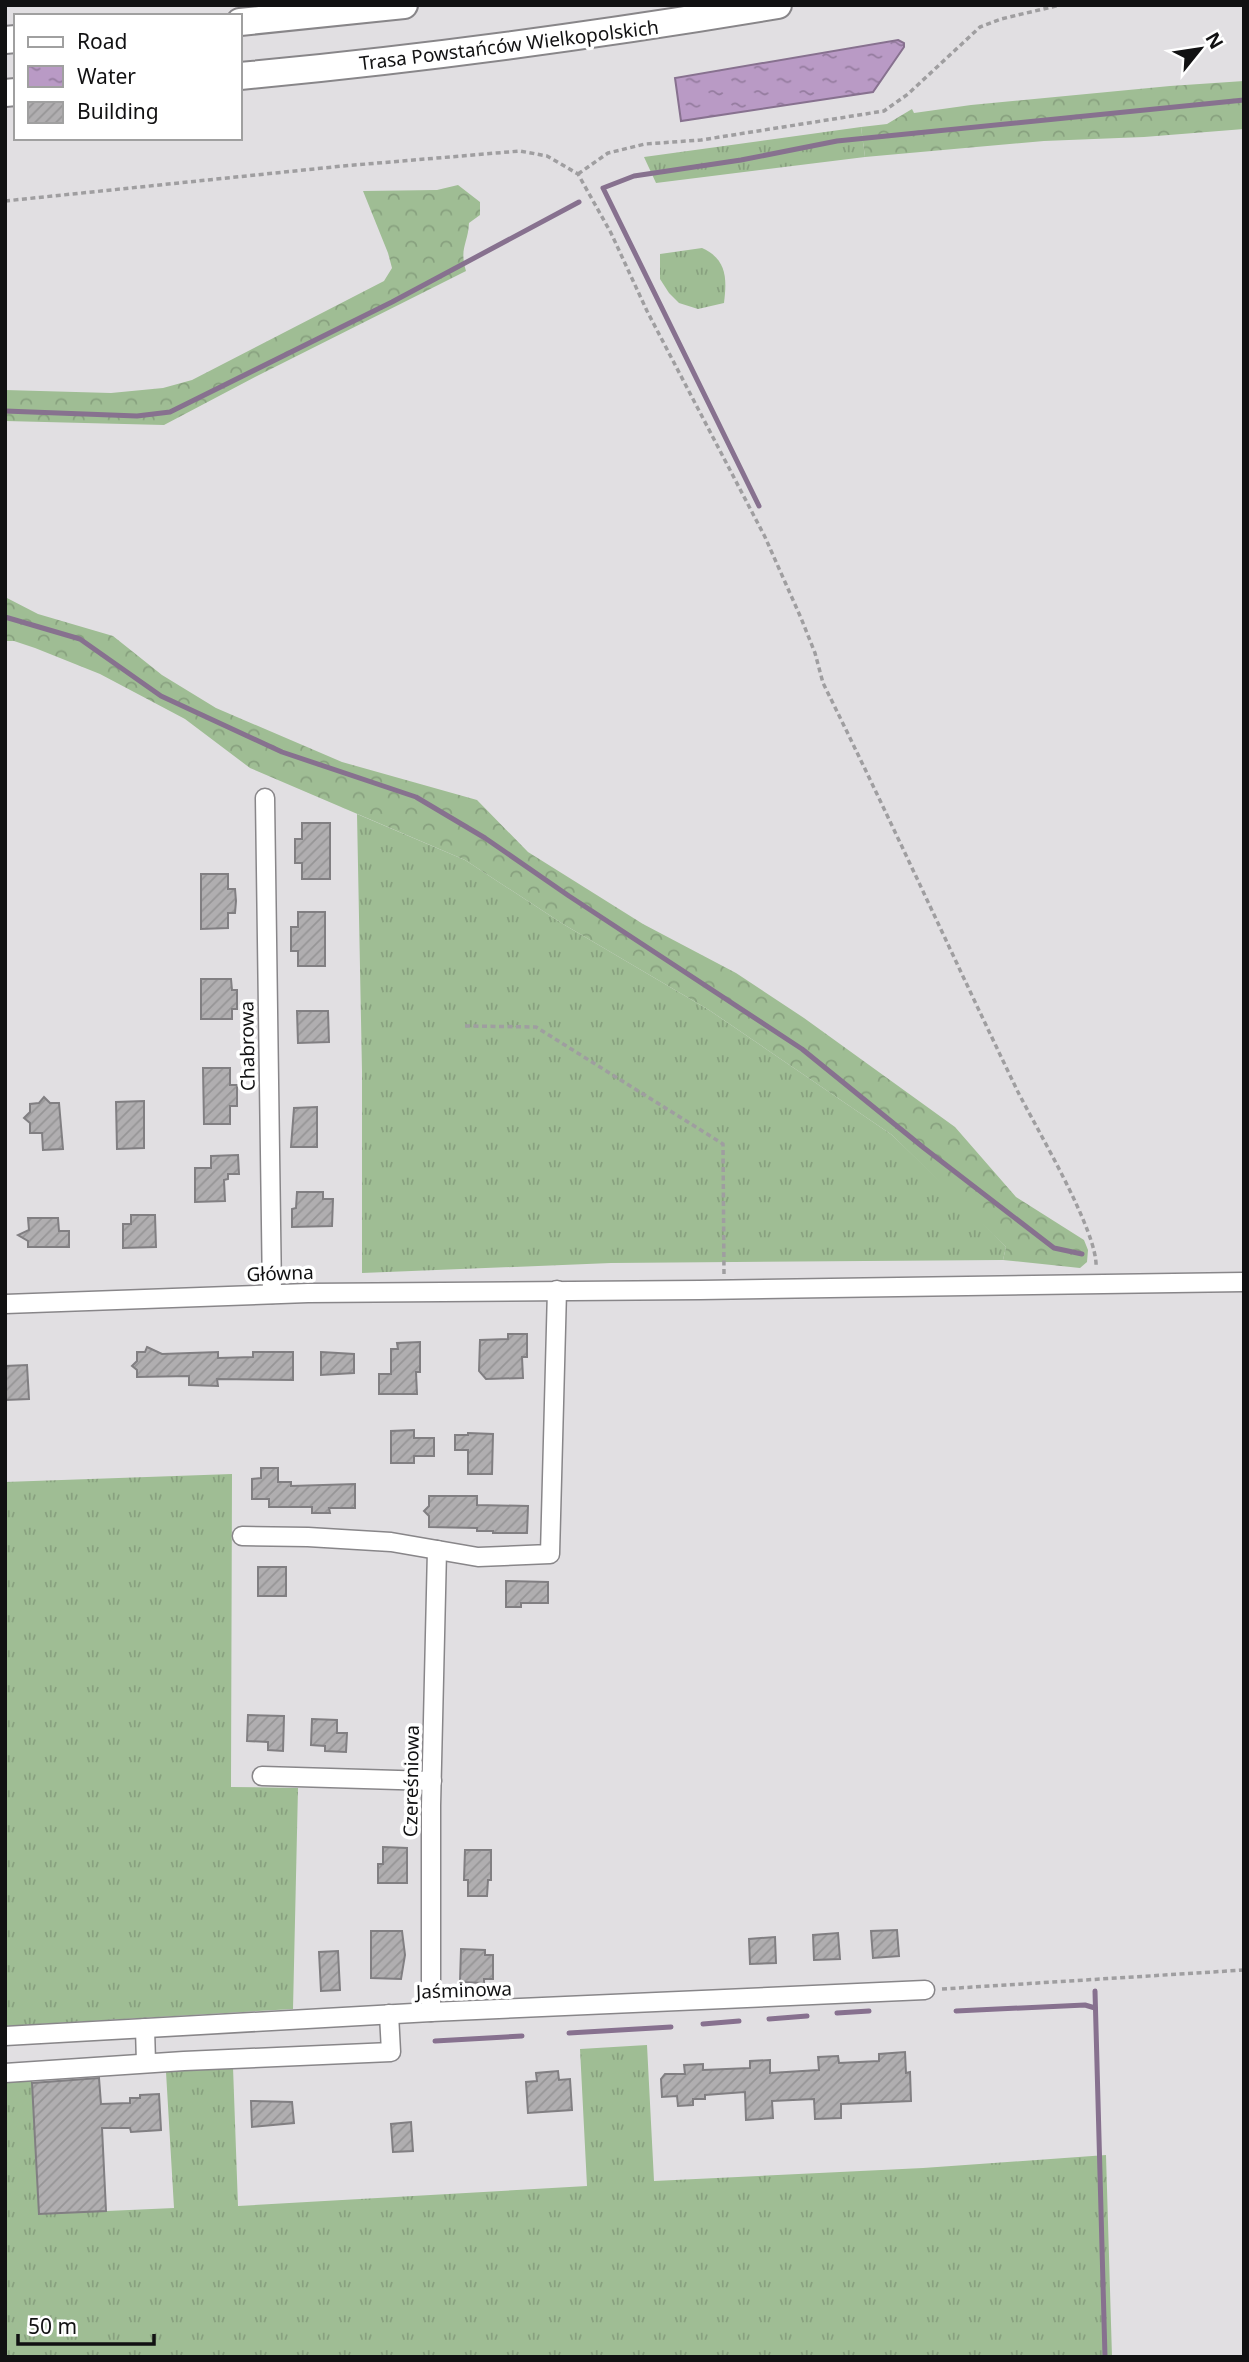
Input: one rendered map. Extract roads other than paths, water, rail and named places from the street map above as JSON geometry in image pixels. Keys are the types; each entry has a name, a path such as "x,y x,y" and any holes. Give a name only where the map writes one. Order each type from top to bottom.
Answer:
{"highway":[{"path":"242,22 404,5"},
{"name":"Trasa Powstańców Wielkopolskich","path":"242,76 382,62 625,31 778,5"}],"street":[{"name":"Chabrowa","path":"265,798 272,1294"},
{"name":"Główna","path":"5,1304 272,1294 1244,1282"},
{"path":"242,1536 391,1542 478,1557 550,1554 557,1290"},
{"name":"Czereśniowa","path":"431,2012 437,1550"},
{"path":"262,1776 432,1781"},
{"name":"Jaśminowa","path":"5,2036 389,2014 925,1990"},
{"path":"5,2073 146,2063 391,2052 389,2014"},
{"path":"145,2028 146,2063"}],"water":[{"path":"898,40 904,43 904,47 873,92 681,121 675,78"}],"waterway":[{"path":"759,506 603,188 634,176 741,160 837,141 1244,100"},
{"path":"5,411 137,416 170,412 392,302 579,202"},
{"path":"5,617 80,639 161,696 282,752 416,797 485,838 802,1049 1054,1248 1082,1254"},
{"path":"1095,1991 1105,2357"},
{"path":"956,2011 1085,2005 1095,2008"},
{"path":"837,2013 869,2011"},
{"path":"769,2019 807,2016"},
{"path":"703,2024 739,2021"},
{"path":"569,2033 671,2027"},
{"path":"435,2041 522,2036"}]}
